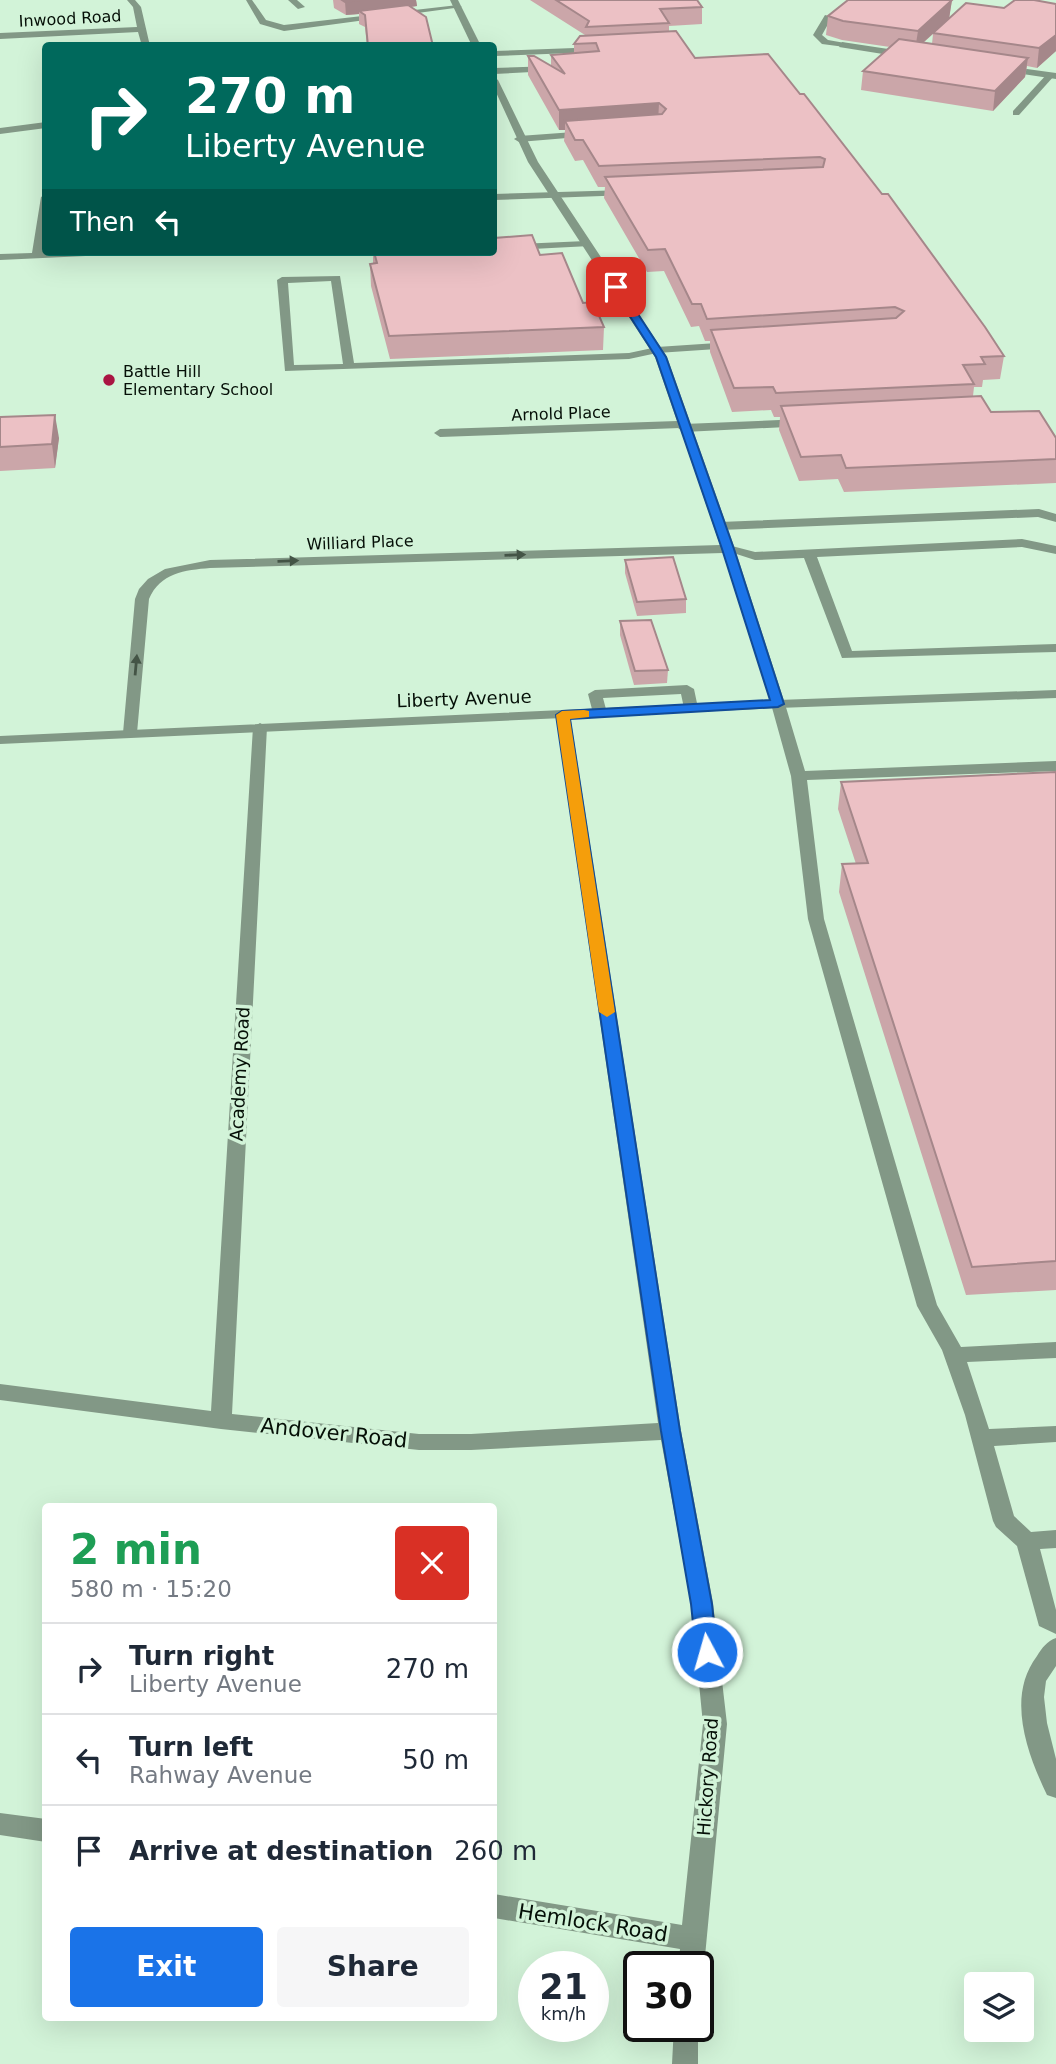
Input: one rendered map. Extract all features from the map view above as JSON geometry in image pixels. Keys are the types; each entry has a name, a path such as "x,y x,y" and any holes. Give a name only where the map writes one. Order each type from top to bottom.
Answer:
{"street":[{"path":"131,0 136,7 145,42"},
{"path":"292,0 301,7"},
{"path":"249,1 262,22 284,27 456,3 475,42"},
{"path":"828,17 817,35 825,42 918,56"},
{"name":"Inwood Road","path":"0,36 142,29"},
{"path":"497,54 611,48"},
{"path":"497,71 568,68"},
{"path":"997,68 1053,76"},
{"path":"1016,113 1053,76"},
{"path":"497,87 519,139 657,350 728,549 799,776 816,919 927,1306 954,1355 982,1438 1004,1521 1027,1541 1051,1621"},
{"path":"0,131 42,126"},
{"path":"519,139 603,133"},
{"path":"497,197 637,192"},
{"path":"37,255 42,223"},
{"path":"497,248 586,244"},
{"path":"0,257 42,255"},
{"path":"349,366 336,278 282,280 289,369 629,356 657,350 740,345"},
{"name":"Arnold Place","path":"440,433 823,422"},
{"path":"720,526 1039,513 1056,518"},
{"name":"Williard Place","path":"130,733 144,590 159,576 173,569 210,564 728,549 755,556 1022,544 1056,550"},
{"path":"810,555 848,655 1056,648"},
{"name":"Liberty Avenue","path":"0,740 778,704 1056,694"},
{"name":"Hickory Road","path":"562,715 670,1431 702,1604 715,1724 692,1951"},
{"name":"Academy Road","path":"221,1421 260,727"},
{"path":"799,776 1056,766"},
{"path":"954,1355 1056,1350"},
{"name":"Andover Road","path":"0,1392 221,1421 419,1442 471,1442 670,1431"},
{"path":"982,1438 1056,1434"},
{"path":"1027,1541 1056,1539"},
{"path":"1056,1648 1033,1683 1033,1694 1034,1716 1050,1776 1056,1787"},
{"path":"0,1824 42,1831"},
{"name":"Hemlock Road","path":"497,1906 693,1939"},
{"path":"685,2064 686,2042"}],"building":[{"path":"556,0 697,0 702,7 660,9 669,23 586,27 589,21"},
{"path":"848,0 952,0 918,31 843,21 828,16"},
{"path":"1015,0 1056,4 1056,35 1039,48 933,33 966,3 1004,8"},
{"path":"408,5 426,17 432,42 368,42 365,15 359,11"},
{"path":"676,31 695,58 768,54 800,94 804,94 882,194 888,194 1004,356 981,357 985,364 963,365 974,384 776,393 773,387 734,388 711,330 896,318 904,311 895,307 707,319 701,304 692,304 665,249 648,250 605,177 823,167 825,159 820,157 599,166 583,140 575,140 565,121 662,114 666,109 659,103 559,110 528,56 534,56 565,74 551,55 599,51 596,43 574,44 580,36"},
{"path":"899,39 1028,58 995,91 863,71"},
{"path":"532,235 540,255 562,253 583,303 593,302 604,327 389,336 370,264 377,263 375,256 497,256 497,238"},
{"path":"981,396 991,412 1039,411 1056,438 1056,459 846,468 841,455 801,457 781,406"},
{"path":"55,415 52,444 0,447 0,417"},
{"path":"673,557 686,599 637,602 625,560"},
{"path":"651,620 668,670 635,671 620,621"},
{"path":"1056,772 1056,1261 972,1267 842,864 868,863 841,782"}],"slow traffic":[{"path":"584,714 562,715 607,1012"}],"place":[{"name":"Battle Hill Elementary School","path":"109,380"}],"route":[{"path":"616,287 661,357 728,549 778,704 562,715 670,1431 702,1604 707,1652"}]}
